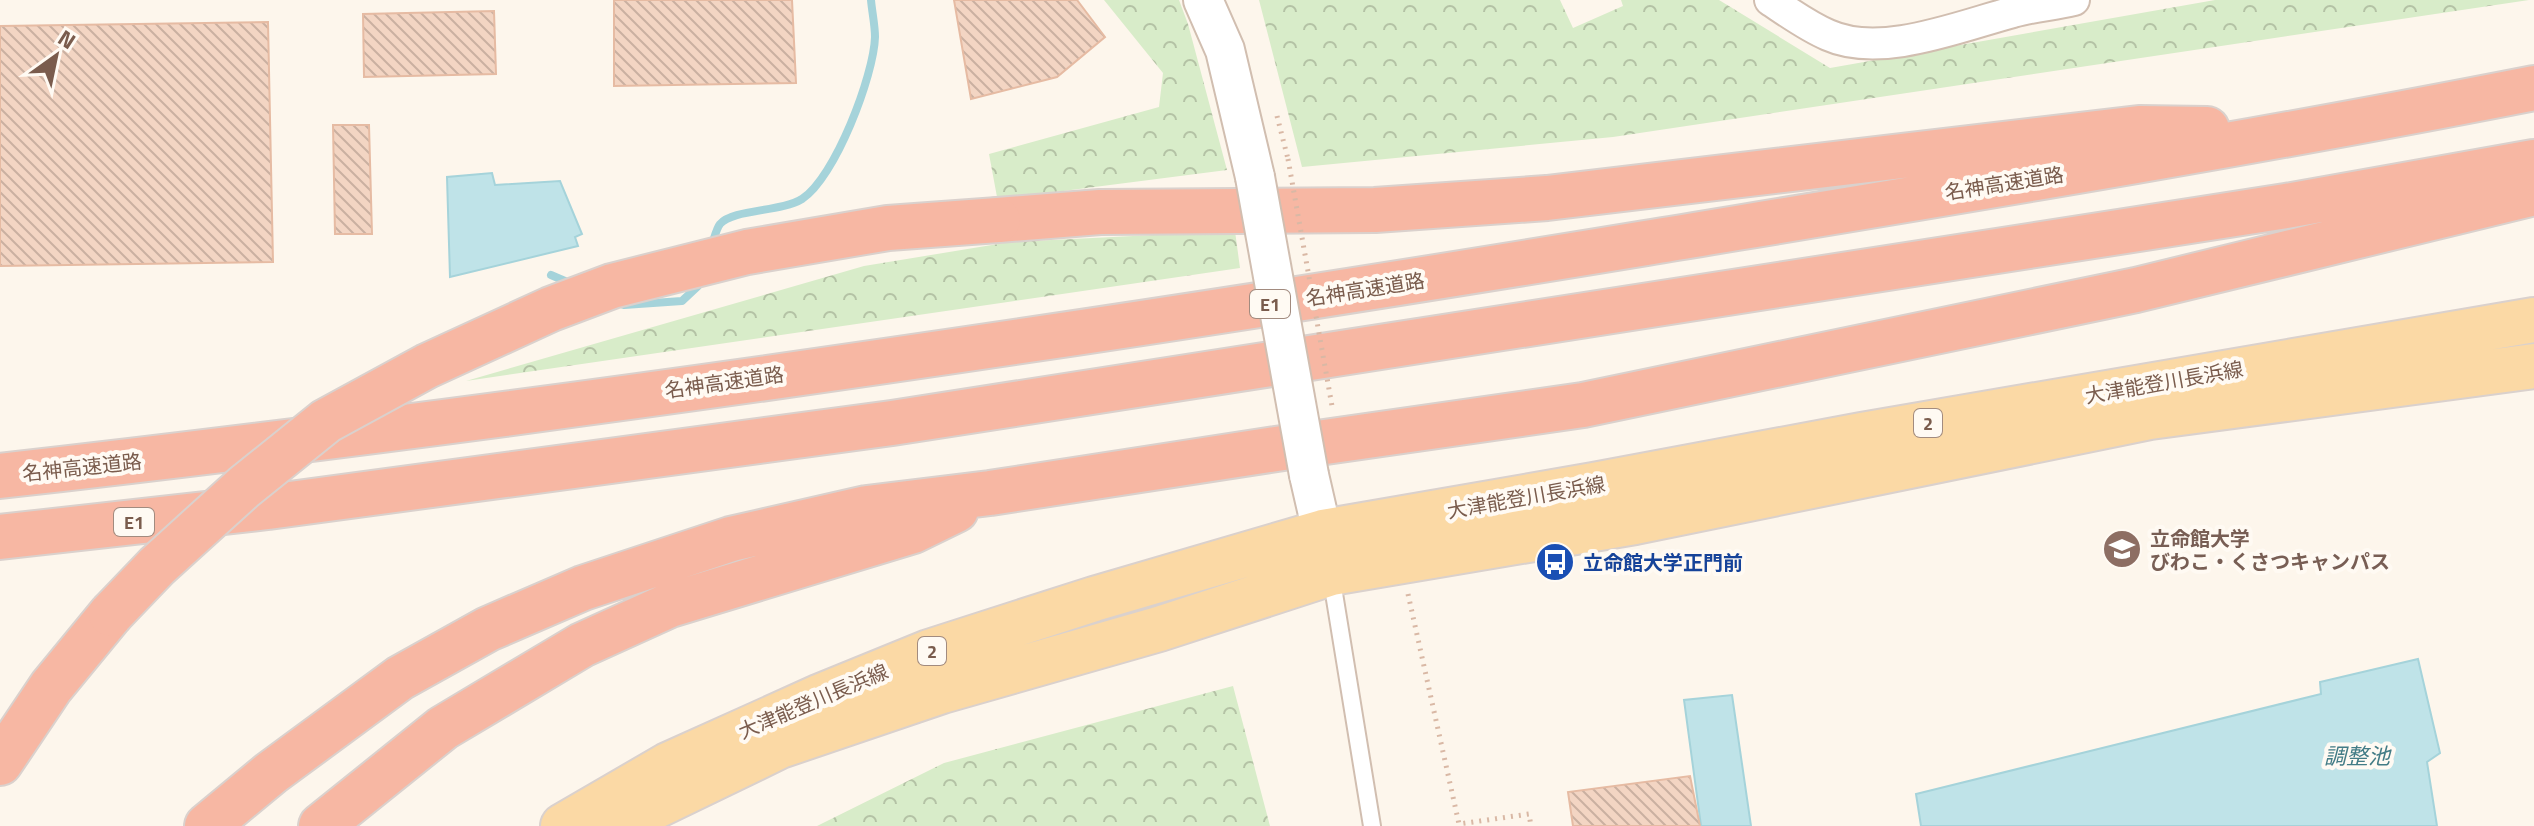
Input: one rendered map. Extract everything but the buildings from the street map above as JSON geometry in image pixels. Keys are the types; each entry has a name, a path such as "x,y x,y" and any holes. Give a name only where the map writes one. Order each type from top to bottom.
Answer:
{"highway":[{"name":"名神高速道路","path":"0,476 237,449 930,354 1312,297 2311,132 2534,88"},
{"path":"0,763 51,687 111,614 157,566 244,487 326,421 427,366 551,309 612,286 747,252 888,228 1100,212 1375,210 1547,198 2139,128 2311,132"},
{"name":"E1","path":"0,537 268,507 892,423 2286,206 2534,162"},
{"path":"207,826 271,773 400,678 488,629 583,588 731,539 867,508 990,493 1583,405 2136,290 2534,193"},
{"path":"0,461 135,448 237,449"},
{"path":"321,826 443,728 582,645 670,605 913,531 990,493"}],"main road":[{"name":"大津能登川長浜線","path":"563,826 668,765 821,696 929,652 1094,599 1327,553 1594,485 1892,429 2534,320"},
{"name":"大津能登川長浜線","path":"623,826 654,807 780,746 942,691 1159,629 1327,553 1635,522 2150,417 2534,366"}],"street":[{"path":"1203,0 1225,50 1255,177 1309,475 1327,553"},
{"path":"1770,0 1829,36 1862,43 1895,42 1986,22 2012,6 2074,0"}],"lane":[{"path":"1327,553 1372,826"}],"path":[{"path":"1288,159 1333,411"},
{"path":"1408,591 1459,824 1529,814 1531,826"}],"green space":[{"path":"1104,0 1179,0 1227,170 997,197 989,154 1159,107 1163,73"},
{"path":"1259,0 1560,0 1573,28 1623,6 1621,0 1719,0 1830,68 2215,0 2529,0 1613,137 1302,167"},
{"path":"1235,231 1240,268 466,381 864,266 1010,242"},
{"path":"1233,686 1270,826 817,826 944,763"}],"water":[{"path":"492,173 495,185 560,181 582,234 575,237 578,246 450,277 447,177"},
{"name":"調整池","path":"2418,659 2440,753 2427,762 2437,826 1921,826 1916,794 2321,694 2320,682"},
{"path":"1732,695 1751,826 1701,826 1684,700"}],"waterway":[{"path":"711,247 720,224 726,219 802,199 815,188 827,170 850,124 868,75 875,37 871,0"},
{"path":"551,275 572,284"},
{"path":"618,303 682,301 698,286 700,278"}],"place":[{"name":"立命館大学 びわこ・くさつキャンパス","path":"2122,549"},
{"name":"立命館大学正門前","path":"1555,562"}]}
